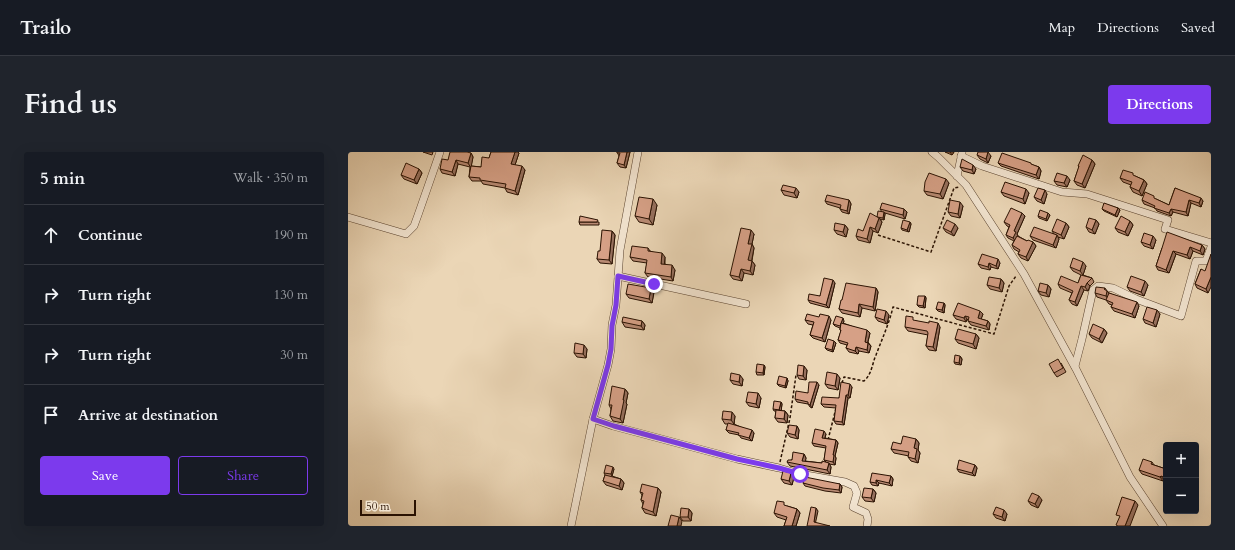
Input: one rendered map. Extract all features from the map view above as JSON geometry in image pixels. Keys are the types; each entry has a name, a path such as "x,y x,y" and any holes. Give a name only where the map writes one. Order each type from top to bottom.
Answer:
{"street":[{"path":"348,217 406,234 414,226 440,152"},
{"path":"571,526 593,419 611,349 620,250 638,152"},
{"path":"932,152 966,185 1024,274 1074,366 1130,477 1163,526"},
{"path":"957,176 962,154 982,166 1062,192 1087,194 1168,220 1165,229 1211,244"},
{"path":"1074,366 1094,290 1098,286 1113,288 1136,299 1181,316 1196,261 1206,261 1211,247"},
{"path":"618,276 746,304"},
{"path":"593,419 737,459 800,474 845,482 854,486 856,493 853,507 866,513 868,519 867,526"}],"path":[{"path":"878,235 931,252 954,188 966,185"},
{"path":"842,384 844,377 864,381 868,377 875,356 890,322 893,307 994,334 1009,286 1017,275 1024,274"},
{"path":"779,468 790,418 796,375"},
{"path":"827,447 837,404"}],"building":[{"path":"450,152 471,153 468,163 456,160 452,172 440,169 442,159 448,160"},
{"path":"491,152 515,152 511,164 522,166 515,191 505,188 506,184 469,177 471,166 481,167 482,157 489,158"},
{"path":"617,152 627,152 624,165 617,163 620,153"},
{"path":"978,152 988,152 986,159 977,155"},
{"path":"1002,153 1039,167 1036,175 998,163"},
{"path":"1083,155 1092,160 1082,184 1074,181"},
{"path":"962,159 973,165 972,170 960,167"},
{"path":"406,163 419,169 414,180 401,175"},
{"path":"1123,170 1133,173 1133,175 1144,180 1139,191 1130,187 1132,182 1120,178"},
{"path":"929,173 946,179 940,194 924,191 925,182"},
{"path":"1057,173 1067,176 1064,183 1054,181"},
{"path":"1005,182 1026,189 1023,199 1001,192"},
{"path":"783,185 796,188 794,193 781,190"},
{"path":"1038,188 1045,190 1041,200 1034,197"},
{"path":"1175,188 1201,198 1199,203 1189,200 1186,212 1171,209 1169,213 1154,208 1155,206 1142,200 1145,192 1169,205"},
{"path":"827,195 849,200 847,211 840,209 841,205 825,201"},
{"path":"639,197 653,199 649,219 635,216"},
{"path":"950,200 960,202 958,214 948,212"},
{"path":"882,203 904,209 903,215 880,209"},
{"path":"1104,203 1118,208 1115,215 1102,209"},
{"path":"1011,208 1022,213 1014,231 1016,232 1013,238 1006,235 1010,225 1004,222"},
{"path":"1040,210 1048,213 1046,219 1038,216"},
{"path":"878,211 884,212 883,218 877,217"},
{"path":"870,213 879,218 875,229 870,227 867,239 856,236 858,229 863,231"},
{"path":"580,216 598,220 597,222 579,222"},
{"path":"1121,216 1130,221 1125,232 1115,228"},
{"path":"1089,218 1096,220 1092,230 1086,227"},
{"path":"1057,219 1066,223 1061,235 1052,231"},
{"path":"903,220 910,222 907,230 901,228"},
{"path":"947,220 955,224 951,232 943,228"},
{"path":"835,223 845,225 843,232 834,230"},
{"path":"1034,227 1057,235 1053,245 1030,236"},
{"path":"741,228 751,230 748,244 752,244 748,260 752,261 750,271 741,269 739,277 730,275"},
{"path":"602,230 612,231 609,260 597,259 598,251 600,251"},
{"path":"1167,232 1202,245 1200,251 1190,247 1187,255 1173,251 1166,270 1156,266"},
{"path":"1144,233 1153,236 1150,245 1141,242"},
{"path":"1017,236 1033,242 1026,257 1018,254 1020,250 1012,245"},
{"path":"632,246 648,248 648,251 662,253 661,264 672,265 671,277 645,273 647,260 630,257"},
{"path":"982,254 998,259 996,266 989,263 988,267 978,264"},
{"path":"1211,254 1211,277 1206,289 1195,284 1201,269 1205,271"},
{"path":"1073,258 1083,262 1080,271 1070,267"},
{"path":"1081,275 1092,278 1085,287 1081,286 1075,302 1069,300 1073,291 1058,284 1061,276 1078,283"},
{"path":"1131,276 1145,281 1141,292 1127,287"},
{"path":"989,277 1001,279 999,288 987,285"},
{"path":"824,278 833,280 826,305 808,300 809,294 820,296"},
{"path":"846,283 876,288 873,307 859,304 858,313 839,309"},
{"path":"1040,283 1048,285 1046,293 1038,291"},
{"path":"628,284 651,288 649,299 626,294"},
{"path":"1096,287 1105,288 1104,289 1107,291 1106,296 1095,293"},
{"path":"1109,293 1137,302 1132,314 1111,307 1113,303 1106,300"},
{"path":"918,296 925,296 923,306 917,305"},
{"path":"938,302 944,303 942,310 936,309"},
{"path":"958,303 980,311 978,318 988,321 986,326 968,321 969,317 965,316 964,318 953,315"},
{"path":"1147,307 1157,310 1153,323 1143,319"},
{"path":"877,309 886,311 884,320 875,317"},
{"path":"807,314 819,317 820,314 829,316 822,338 810,335 814,322 805,320"},
{"path":"836,316 843,318 840,326 833,324"},
{"path":"906,316 913,317 913,320 938,323 933,347 926,346 927,331 905,327"},
{"path":"623,317 642,321 641,326 622,322"},
{"path":"841,323 867,330 865,342 868,343 867,350 856,347 855,351 846,348 848,343 838,340 841,330"},
{"path":"1093,324 1104,329 1099,339 1089,334"},
{"path":"958,329 976,334 973,344 955,339"},
{"path":"828,339 834,341 832,350 825,348"},
{"path":"575,343 584,345 583,354 574,353"},
{"path":"955,355 960,356 959,363 954,362"},
{"path":"1058,359 1063,368 1054,373 1049,364"},
{"path":"757,364 764,365 763,373 756,372"},
{"path":"798,365 804,366 803,376 797,375"},
{"path":"827,372 837,374 835,386 825,384"},
{"path":"731,373 740,375 739,382 730,380"},
{"path":"779,376 787,378 785,386 777,384"},
{"path":"809,382 817,382 810,405 808,402 795,399 796,391 808,393"},
{"path":"841,382 850,384 848,395 846,395 842,422 834,421 836,405 821,404 822,397 839,398"},
{"path":"612,386 625,389 620,419 610,416 612,405 609,405"},
{"path":"748,392 758,393 756,404 746,402"},
{"path":"774,401 781,402 779,410 773,409"},
{"path":"776,410 785,411 784,419 775,418"},
{"path":"723,411 732,412 731,420 722,419"},
{"path":"728,423 752,430 749,438 738,435 739,433 726,430"},
{"path":"789,425 797,426 795,435 787,433"},
{"path":"815,429 824,431 822,438 836,440 833,462 824,460 826,446 812,443"},
{"path":"903,436 916,439 914,448 917,449 915,459 908,457 909,452 891,449 893,442 901,444"},
{"path":"793,452 804,454 802,461 822,463 822,461 829,463 827,470 787,462 788,460 792,460"},
{"path":"1143,459 1152,462 1151,464 1163,468 1163,477 1160,477 1139,470"},
{"path":"959,460 975,465 972,473 957,469"},
{"path":"606,465 613,467 611,474 604,473"},
{"path":"783,471 791,473 789,481 781,479"},
{"path":"872,473 891,476 889,483 876,480 876,483 870,482"},
{"path":"605,475 621,479 619,486 603,481"},
{"path":"805,477 840,484 839,490 803,483"},
{"path":"642,484 658,488 653,512 642,508 644,501 641,500 643,493 640,492"},
{"path":"864,488 873,489 871,498 862,497"},
{"path":"1032,493 1039,496 1035,504 1028,501"},
{"path":"1122,497 1135,501 1125,526 1118,526 1116,525 1120,516 1116,515"},
{"path":"777,501 784,502 784,505 797,509 792,526 784,526 787,517 774,513"},
{"path":"811,507 816,508 814,522 830,526 807,526"},
{"path":"996,507 1004,510 1002,517 993,514"},
{"path":"681,508 689,509 688,517 680,517"},
{"path":"671,515 679,517 677,526 668,526"}],"route":[{"path":"654,284 618,276 611,349 593,419 737,459 800,474"}]}
